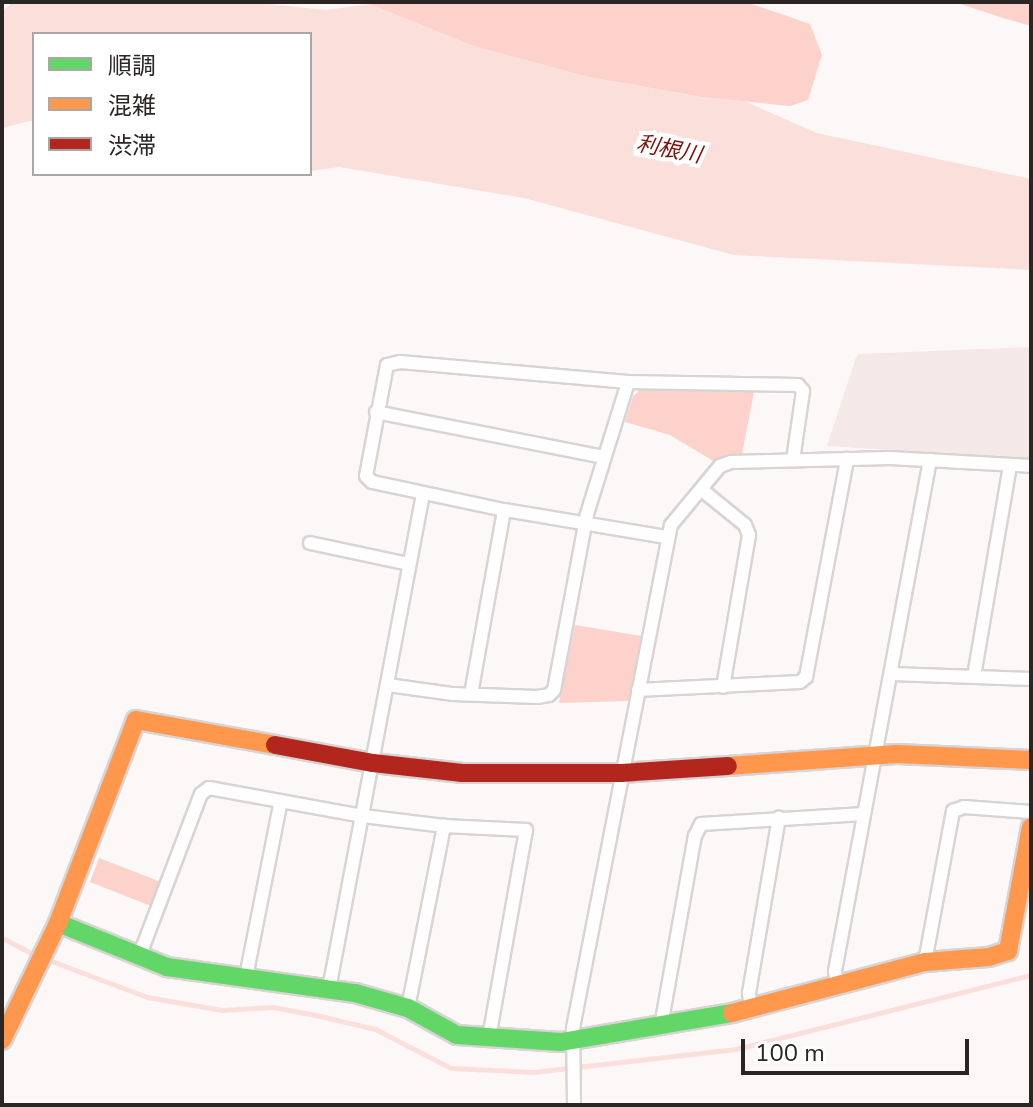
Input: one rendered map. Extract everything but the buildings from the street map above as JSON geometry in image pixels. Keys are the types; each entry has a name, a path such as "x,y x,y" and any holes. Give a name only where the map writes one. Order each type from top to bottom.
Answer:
{"street":[{"path":"666,537 504,510 372,482 366,476 385,368 394,362 628,382 798,385 803,391 793,460"},
{"path":"388,685 537,697 549,695 554,690 585,525 628,382"},
{"path":"376,412 604,457"},
{"path":"638,690 800,682 806,677 847,459"},
{"path":"574,1105 572,1048 621,773 666,537 671,525 725,464 847,459 1031,466"},
{"path":"837,984 835,971 930,460"},
{"path":"974,676 1010,465"},
{"path":"702,490 745,525 749,535 723,687"},
{"path":"329,989 423,494"},
{"path":"471,694 504,510"},
{"path":"310,543 409,564"},
{"path":"892,674 1031,679"},
{"path":"2,1040 54,932 136,720 373,763 476,773 621,773 875,755 1031,760"},
{"path":"139,957 204,790 215,788 363,816 444,826 526,830 489,1037"},
{"path":"246,977 281,801"},
{"path":"925,962 953,811 964,807 1031,812"},
{"path":"661,1026 697,829 708,821 864,814"},
{"path":"751,1008 749,993 779,818"},
{"path":"408,1008 444,826"},
{"path":"54,932 178,969 329,989 408,1008 457,1035 572,1048 751,1008 925,962 989,957 1008,951 1031,827"}],"shaded area":[{"path":"746,2 810,24 822,55 808,100 790,106 701,97 588,77 473,46 369,4"},
{"path":"954,2 1031,2 1031,26 1006,19"},
{"path":"1031,347 1031,459 827,446 857,354"},
{"path":"640,390 754,392 742,454 727,454 715,462 670,435 625,422 633,396"},
{"path":"575,625 641,636 629,701 559,703"},
{"path":"99,858 161,882 151,906 90,882"}],"water":[{"name":"利根川","path":"13,2 249,2 326,10 369,4 473,46 588,77 701,97 744,101 817,133 1031,179 1031,270 734,255 524,198 339,167 312,171 312,32 32,32 32,120 2,128 2,11"}],"waterway":[{"path":"2,938 37,956"},
{"path":"46,959 147,997 222,1010 273,1007 375,1029 451,1068 533,1072 736,1049 1031,975"}],"traffic: fast":[{"path":"58,923 167,967 355,993 408,1008 457,1035 561,1042 732,1013"}],"traffic: slow":[{"path":"2,1040 58,923 136,720 275,745"},
{"path":"728,766 897,754 1031,760"},
{"path":"732,1013 925,962 989,957 1008,951 1031,827"}],"traffic: jam":[{"path":"275,745 373,763 462,773 621,773 728,766"}]}
